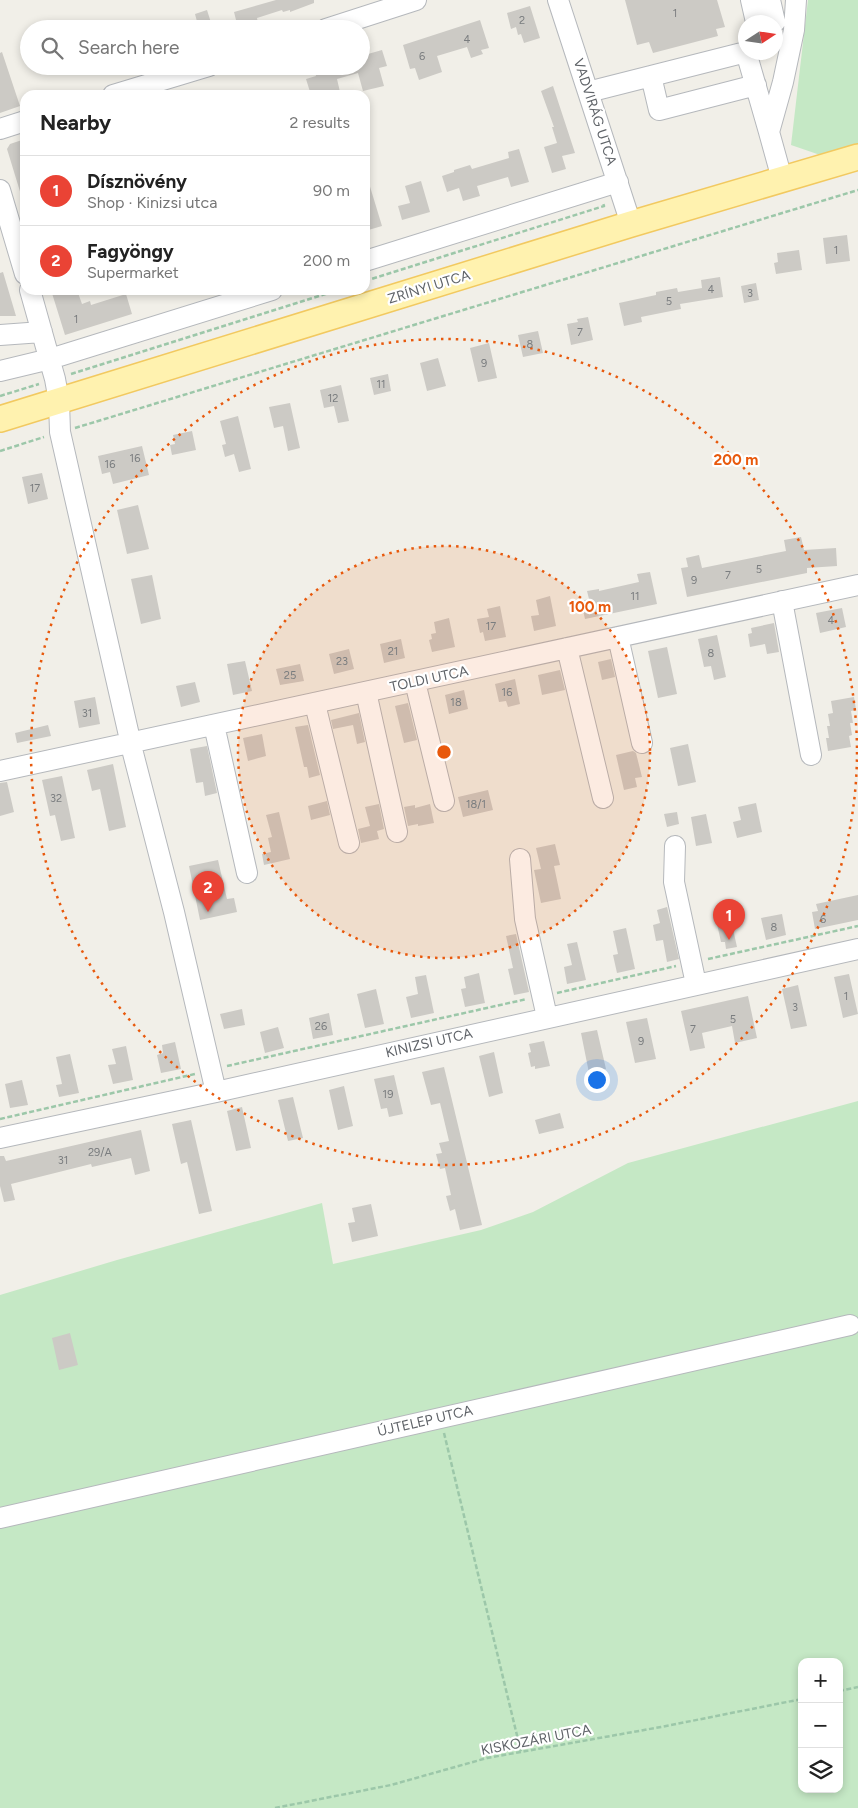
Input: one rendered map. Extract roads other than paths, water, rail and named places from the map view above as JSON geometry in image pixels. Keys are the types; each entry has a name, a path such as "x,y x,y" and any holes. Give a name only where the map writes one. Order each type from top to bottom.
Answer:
{"main road":[{"name":"ZRÍNYI UTCA","path":"0,420 57,390 858,157"}],"street":[{"path":"354,20 416,0"},
{"name":"VADVIRÁG UTCA","path":"558,0 631,224"},
{"path":"751,0 754,15"},
{"path":"770,0 773,15"},
{"path":"769,132 783,82 794,30 796,0"},
{"path":"588,92 738,54"},
{"path":"748,60 782,179"},
{"path":"130,90 179,75"},
{"path":"651,76 659,110 756,85"},
{"path":"0,129 20,123"},
{"path":"370,259 618,182"},
{"path":"0,190 20,257"},
{"path":"31,295 57,390 60,432 131,743 174,912 216,1092"},
{"path":"0,371 50,359 256,295"},
{"path":"0,335 42,332"},
{"name":"TOLDI UTCA","path":"0,771 858,585"},
{"path":"782,602 811,755"},
{"path":"618,637 642,743"},
{"path":"568,648 603,798"},
{"path":"415,682 444,801"},
{"path":"366,692 398,832"},
{"path":"315,704 348,843"},
{"path":"214,725 247,873"},
{"path":"675,846 674,882 696,984"},
{"path":"520,859 525,919 547,1017"},
{"name":"KINIZSI UTCA","path":"0,1138 216,1092 858,949"},
{"name":"ÚJTELEP UTCA","path":"0,1518 850,1325"}],"place":[{"name":"Fagyöngy","path":"208,912"},
{"name":"Dísznövény","path":"729,940"}]}
